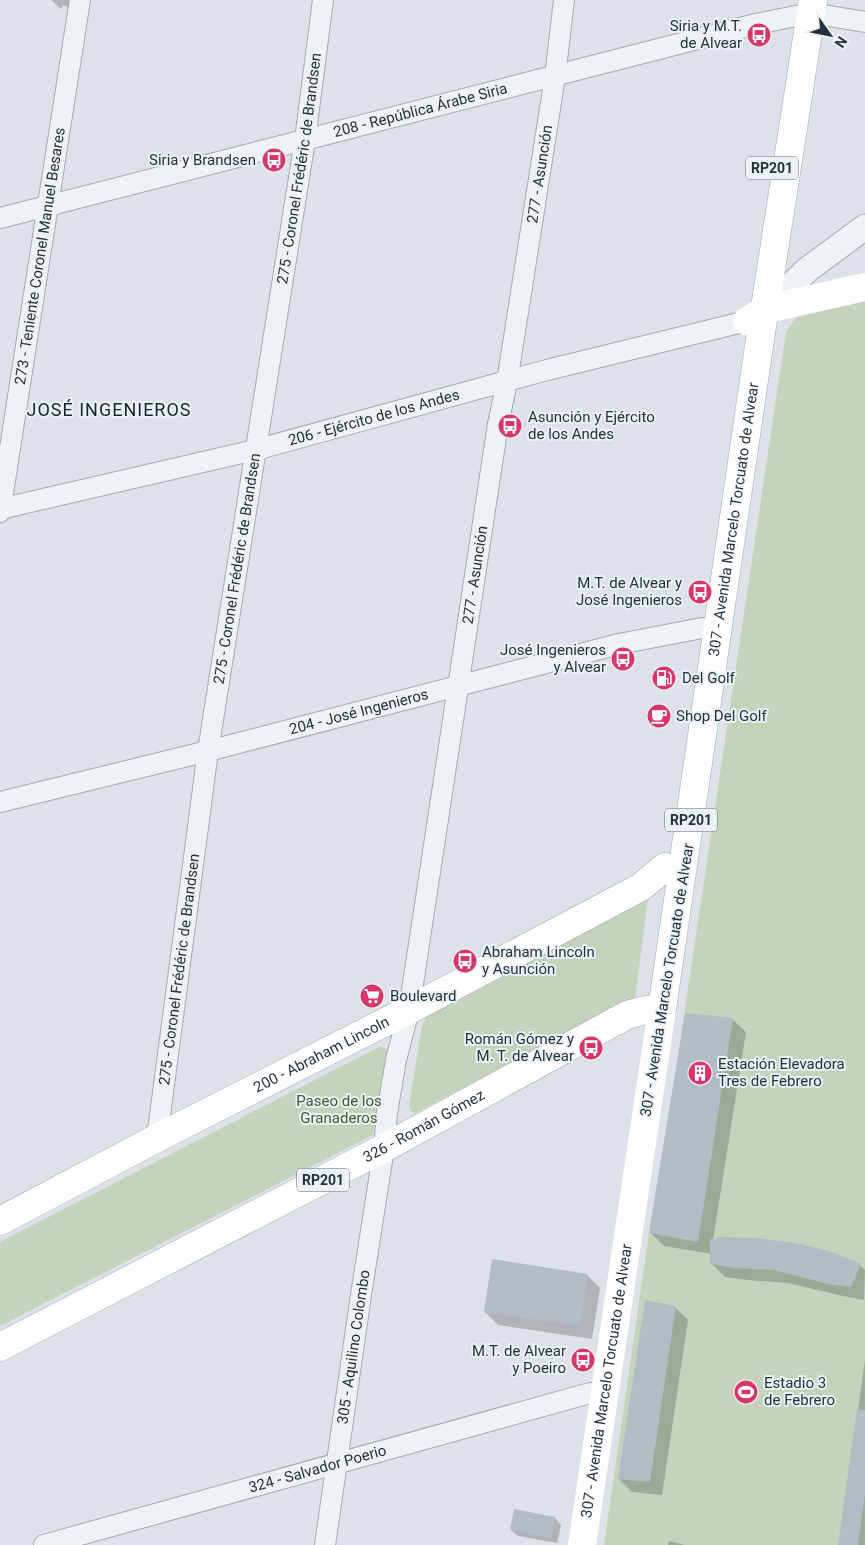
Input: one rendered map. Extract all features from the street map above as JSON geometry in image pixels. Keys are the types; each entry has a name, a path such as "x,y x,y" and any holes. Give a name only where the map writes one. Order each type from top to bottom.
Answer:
{"main road":[{"name":"307 - Avenida Marcelo Torcuato de Alvear","path":"582,1545 654,1009 757,315 762,238 804,7"},
{"path":"757,315 865,286"},
{"name":"307 - Avenida Marcelo Torcuato de Alvear","path":"568,1545 590,1393 654,1009 665,867 710,630"},
{"name":"200 - Abraham Lincoln","path":"0,1220 409,1010 640,887 665,867"},
{"name":"326 - Román Gómez","path":"0,1347 384,1148 618,1020 654,1009"}],"street":[{"name":"273 - Teniente Coronel Manuel Besares","path":"0,510 50,205 80,0"},
{"name":"275 - Coronel Frédéric de Brandsen","path":"157,1138 208,751 305,140 323,0"},
{"name":"277 - Asunción","path":"384,1148 387,1113 396,1060 409,1010 498,424 507,382 555,76 564,0"},
{"name":"208 - República Árabe Siria","path":"0,218 555,76 804,7"},
{"path":"804,7 865,22"},
{"path":"757,315 807,270 865,227"},
{"name":"206 - Ejército de los Andes","path":"0,510 255,450 757,315"},
{"name":"204 - José Ingenieros","path":"0,802 208,751 619,644 710,630"},
{"name":"305 - Aquilino Colombo","path":"325,1545 384,1148"},
{"name":"324 - Salvador Poerio","path":"44,1545 590,1393"}],"green space":[{"path":"865,298 865,1545 604,1545 649,1233 673,1089 786,332 799,314"},
{"name":"Paseo de los Granaderos","path":"648,898 635,999 415,1113 411,1111 409,1105 422,1026 426,1016"},
{"name":"Paseo de los Granaderos","path":"381,1046 391,1052 373,1135 0,1326 0,1242"}],"building":[{"path":"685,1013 733,1018 698,1242 649,1233"},
{"path":"724,1237 757,1238 795,1243 832,1252 861,1264 851,1287 828,1284 774,1270 734,1268 710,1264 710,1239"},
{"path":"492,1259 588,1274 580,1326 484,1312"},
{"path":"645,1300 676,1306 650,1482 618,1479"},
{"path":"857,1409 865,1410 865,1493 858,1545 838,1545"},
{"path":"514,1509 555,1517 551,1538 510,1530"}],"place":[{"name":"Siria y M.T. de Alvear","path":"759,35"},
{"name":"Siria y Brandsen","path":"274,160"},
{"name":"Asunción y Ejército de los Andes","path":"510,426"},
{"name":"M.T. de Alvear y José Ingenieros","path":"700,592"},
{"name":"José Ingenieros y Alvear","path":"623,659"},
{"name":"Del Golf","path":"664,678"},
{"name":"Shop Del Golf","path":"659,716"},
{"name":"Abraham Lincoln y Asunción","path":"465,961"},
{"name":"Boulevard","path":"372,996"},
{"name":"Román Gómez y M. T. de Alvear","path":"591,1048"},
{"name":"Estación Elevadora Tres de Febrero","path":"700,1073"},
{"name":"M.T. de Alvear y Poeiro","path":"583,1360"},
{"name":"Estadio 3 de Febrero","path":"746,1392"}],"district":[{"name":"JOSÉ INGENIEROS","path":"109,410"}]}
